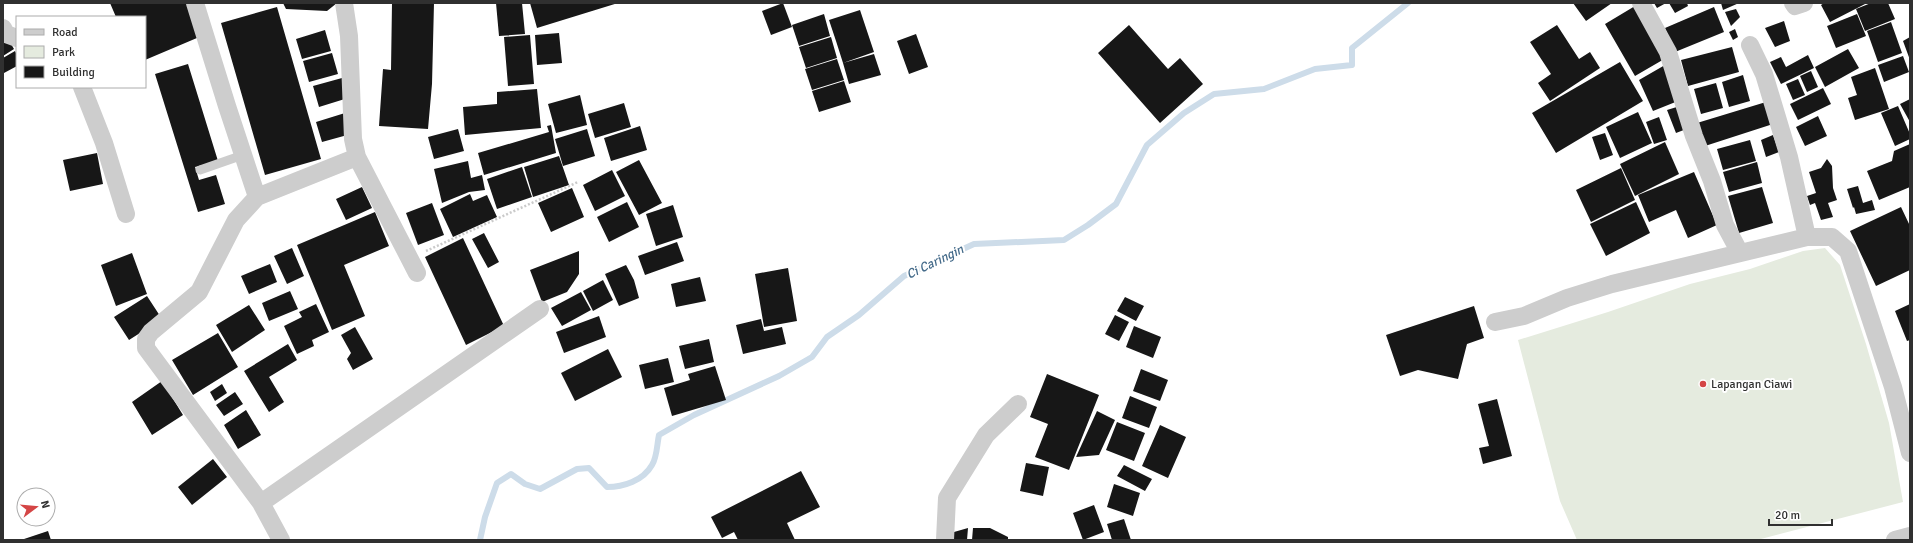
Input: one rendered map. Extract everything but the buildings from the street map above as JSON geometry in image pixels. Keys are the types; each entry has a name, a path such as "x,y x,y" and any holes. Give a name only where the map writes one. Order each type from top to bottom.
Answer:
{"street":[{"path":"195,3 257,197"},
{"path":"344,3 349,36 353,139 357,157 413,266"},
{"path":"1641,3 1668,52 1694,136 1712,181 1726,225 1740,253"},
{"path":"1793,3 1795,6 1804,3"},
{"path":"3,28 6,34 16,38"},
{"path":"1750,45 1767,81 1789,157 1807,237"},
{"path":"82,88 104,143 126,214"},
{"path":"281,540 261,503 146,348 146,339 151,332 199,292 236,220 257,197 357,157"},
{"path":"1495,322 1524,316 1567,298 1612,284 1807,237 1832,237 1848,251 1893,387 1910,453"},
{"path":"261,503 540,309"},
{"path":"945,540 947,498 986,435 1018,404"},
{"path":"1895,540 1910,536"}],"lane":[{"path":"200,170 244,155"}],"path":[{"path":"413,266 578,182"}],"green space":[{"name":"Lapangan Ciawi","path":"1825,248 1840,265 1866,344 1889,423 1903,502 1757,540 1577,540 1560,501 1518,340 1608,312 1690,284 1750,269 1803,251"}],"waterway":[{"name":"Ci Caringin","path":"480,540 485,517 497,483 511,474 525,484 540,489 577,469 589,468 607,487 620,486 638,479 648,471 654,462 659,435 694,415 779,376 812,357 827,337 859,315 904,276 974,244 1064,240 1088,225 1116,204 1147,145 1184,113 1214,94 1264,89 1315,69 1352,65 1352,48 1408,3"}],"place":[{"name":"Lapangan Ciawi","path":"1703,384"}]}
